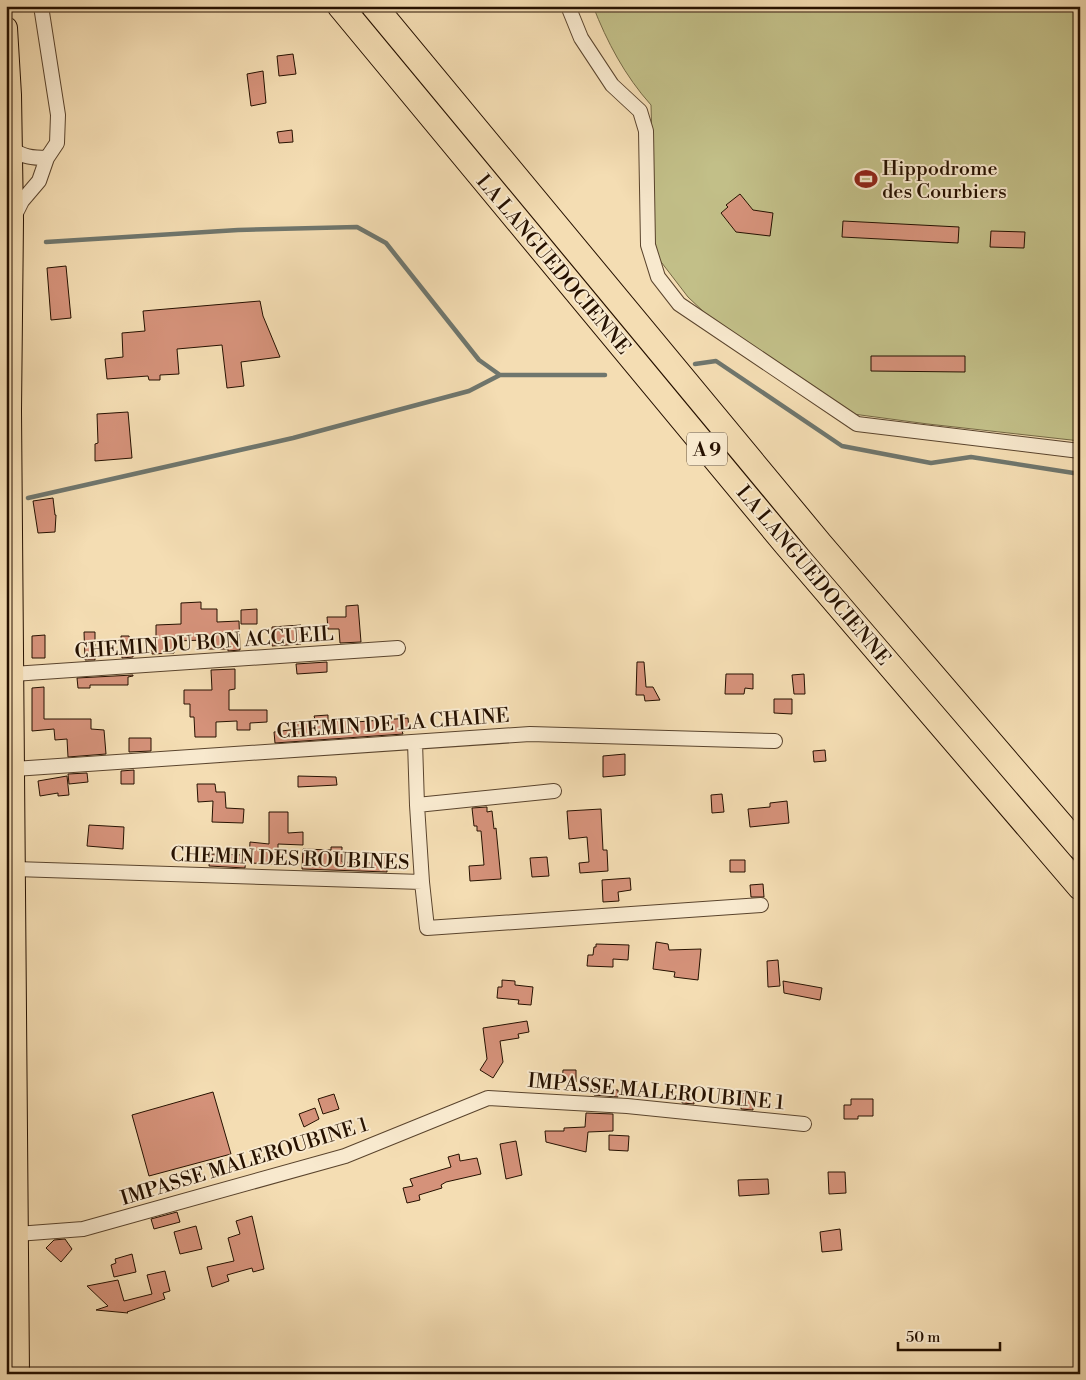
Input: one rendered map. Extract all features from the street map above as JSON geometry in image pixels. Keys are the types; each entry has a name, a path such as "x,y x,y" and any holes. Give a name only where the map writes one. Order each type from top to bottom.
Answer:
{"highway":[{"name":"LA LANGUEDOCIENNE","path":"340,6 786,544 1080,887"},
{"name":"LA LANGUEDOCIENNE","path":"374,6 820,544 1080,848"}],"main road":[{"path":"6,28 12,220 10,411 18,1374"}],"street":[{"path":"12,220 22,201 39,182 47,158 56,143 58,115 41,6"},
{"path":"568,6 582,38 612,85 640,111 646,131 648,245 658,277 679,304 857,424 1080,451"},
{"path":"11,148 20,155 47,158"},
{"name":"CHEMIN DU BON ACCUEIL","path":"13,674 398,648"},
{"name":"CHEMIN DE LA CHAINE","path":"14,769 530,734 775,741"},
{"path":"416,742 417,805 422,882"},
{"path":"417,805 554,791"},
{"name":"CHEMIN DES ROUBINES","path":"15,869 422,882 427,928 761,904"},
{"name":"IMPASSE MALEROUBINE 1","path":"17,1234 83,1229 345,1156 488,1098 627,1106 804,1124"}],"shaded area":[{"name":"Hippodrome des Courbiers","path":"593,6 1080,6 1080,441 853,414 706,314 688,297 655,254 651,105 633,82 618,58 604,33"}],"building":[{"path":"293,54 296,74 279,76 277,56"},
{"path":"263,71 266,103 251,106 247,74"},
{"path":"292,130 293,142 279,143 277,132"},
{"path":"740,194 753,210 773,213 770,236 736,232 721,213 728,207 726,205"},
{"path":"843,221 959,227 958,243 842,237"},
{"path":"991,231 1025,232 1024,248 990,247"},
{"path":"66,266 71,318 51,320 47,268"},
{"path":"260,301 263,316 280,357 241,362 244,386 227,388 222,345 177,349 179,374 160,375 160,380 149,380 148,376 107,379 105,359 123,357 122,333 145,331 143,311"},
{"path":"871,356 965,356 965,372 871,371"},
{"path":"128,412 132,458 95,461 95,444 98,443 97,414"},
{"path":"53,498 56,515 55,532 38,533 33,501"},
{"path":"201,602 201,609 217,609 217,622 239,621 240,650 206,649 206,640 174,641 174,653 152,654 152,637 156,637 156,625 181,624 181,603"},
{"path":"358,605 361,642 340,643 339,629 328,629 327,617 346,617 346,606"},
{"path":"257,609 257,624 241,624 241,610"},
{"path":"301,625 301,644 272,646 272,627"},
{"path":"84,632 95,632 95,660 85,660"},
{"path":"45,635 45,658 32,658 32,636"},
{"path":"121,636 129,636 133,657 122,658"},
{"path":"327,662 327,672 297,674 296,664"},
{"path":"637,662 644,662 646,687 653,687 660,700 645,701 644,695 636,695"},
{"path":"235,669 235,689 229,690 229,710 267,710 267,722 250,723 250,730 237,730 237,721 216,722 216,737 195,737 194,717 190,717 190,704 184,704 184,690 212,690 211,670"},
{"path":"726,674 753,674 753,689 745,688 744,694 725,694"},
{"path":"804,674 805,694 794,694 792,675"},
{"path":"133,675 128,677 128,685 90,685 90,688 78,688 77,678"},
{"path":"44,687 44,719 91,719 91,729 104,730 106,754 68,757 67,739 55,740 54,729 32,731 32,688"},
{"path":"774,699 792,699 792,714 774,713"},
{"path":"328,715 328,721 356,720 356,722 408,718 409,730 402,731 403,734 275,743 274,732 297,729 297,722 315,719 314,716"},
{"path":"129,738 151,738 151,751 129,752"},
{"path":"825,750 826,761 814,762 813,751"},
{"path":"625,754 625,775 603,777 603,756"},
{"path":"134,770 134,784 121,784 121,771"},
{"path":"87,773 88,782 69,784 68,774"},
{"path":"67,776 69,795 58,796 58,793 40,796 38,781"},
{"path":"298,776 336,777 337,785 298,787"},
{"path":"197,784 215,784 216,792 225,792 226,808 244,809 243,823 212,822 213,801 198,802"},
{"path":"722,794 724,812 712,813 711,795"},
{"path":"787,801 789,823 750,827 748,809 770,807 770,803"},
{"path":"487,807 487,812 492,811 494,829 496,828 501,879 470,881 469,866 484,865 481,831 477,831 477,826 474,826 472,808"},
{"path":"601,809 603,850 607,850 608,871 580,873 579,863 589,862 587,837 569,839 567,811"},
{"path":"269,812 288,812 288,833 303,832 303,845 278,844 278,864 249,863 250,842 269,844"},
{"path":"89,825 124,827 123,849 87,846"},
{"path":"331,847 342,847 342,862 373,863 373,855 387,855 387,872 302,869 303,849 331,850"},
{"path":"210,854 246,855 245,868 209,866"},
{"path":"547,857 549,876 532,877 530,858"},
{"path":"730,860 745,860 745,872 730,872"},
{"path":"630,878 631,890 618,892 619,901 603,902 602,880"},
{"path":"763,884 764,897 751,897 750,885"},
{"path":"656,942 668,944 669,950 701,949 698,980 674,977 675,972 653,969"},
{"path":"596,944 629,945 628,960 613,959 613,967 587,966 588,955 593,955"},
{"path":"778,960 780,986 768,987 767,961"},
{"path":"502,980 515,981 515,985 533,987 531,1005 518,1004 519,1000 497,998 498,987 502,987"},
{"path":"783,981 822,988 820,1000 784,993"},
{"path":"527,1021 529,1032 518,1034 519,1038 500,1041 503,1062 493,1078 480,1070 487,1059 483,1028"},
{"path":"563,1070 576,1070 576,1082 562,1082"},
{"path":"681,1088 692,1088 694,1104 682,1103"},
{"path":"594,1089 618,1090 618,1097 594,1095"},
{"path":"213,1092 231,1154 149,1176 132,1115"},
{"path":"742,1093 754,1093 753,1110 741,1109"},
{"path":"334,1094 339,1109 323,1114 318,1099"},
{"path":"851,1099 873,1099 873,1116 858,1116 858,1119 844,1119 844,1105 851,1105"},
{"path":"315,1108 319,1119 304,1127 299,1114"},
{"path":"586,1113 613,1114 613,1131 588,1132 586,1152 546,1142 545,1131 564,1131 564,1128 585,1127"},
{"path":"609,1135 629,1136 628,1151 609,1150"},
{"path":"516,1141 522,1175 506,1179 500,1144"},
{"path":"459,1154 460,1161 477,1158 481,1174 446,1182 441,1185 442,1188 419,1195 420,1200 407,1203 403,1188 413,1186 410,1179 451,1167 448,1157"},
{"path":"828,1172 845,1172 846,1193 829,1194"},
{"path":"768,1179 769,1194 739,1196 738,1180"},
{"path":"177,1212 180,1222 154,1229 151,1219"},
{"path":"252,1216 264,1269 253,1272 252,1268 227,1275 229,1281 212,1287 207,1267 234,1261 228,1238 240,1234 236,1221"},
{"path":"196,1226 202,1249 180,1254 174,1232"},
{"path":"840,1229 842,1250 822,1252 820,1232"},
{"path":"65,1239 72,1249 61,1262 46,1248 54,1240"},
{"path":"132,1254 136,1272 114,1277 111,1265 116,1263 115,1259"},
{"path":"165,1271 170,1291 163,1293 165,1299 128,1313 96,1310 108,1306 87,1286 118,1280 124,1301 152,1294 147,1275"}],"waterway":[{"path":"46,242 238,230 357,227 386,243 479,360 500,375 605,375"},
{"path":"695,364 716,361 842,446 931,463 971,457 1080,474"},
{"path":"28,498 293,438 469,391 500,375"}],"place":[{"name":"Hippodrome des Courbiers","path":"866,179"}]}
